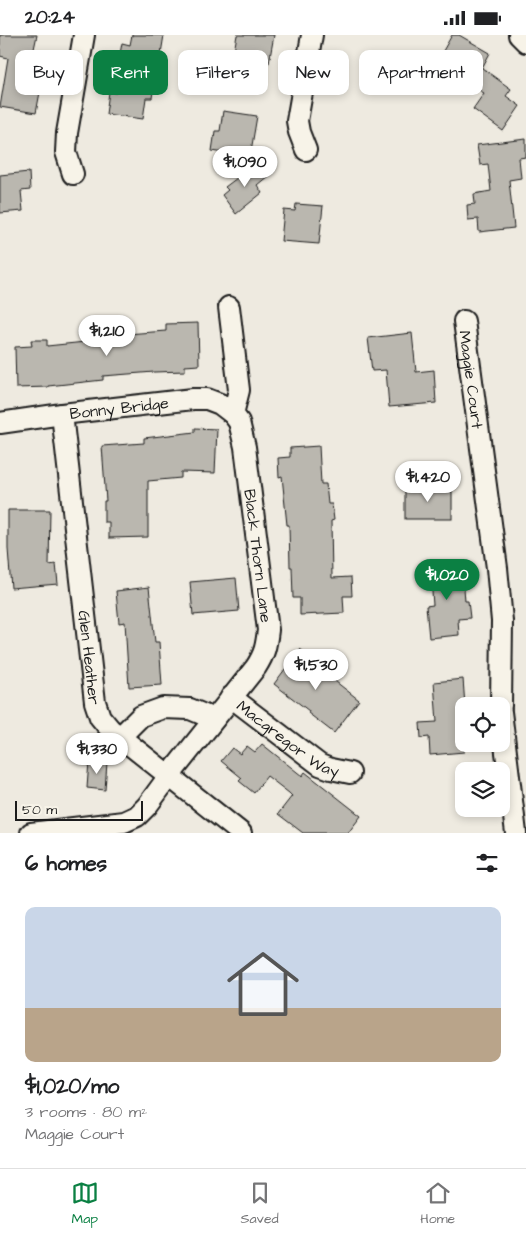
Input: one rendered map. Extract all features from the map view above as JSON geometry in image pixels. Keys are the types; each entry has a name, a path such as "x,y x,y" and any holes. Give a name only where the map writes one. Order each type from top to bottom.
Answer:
{"street":[{"path":"73,174 66,152 67,133 84,35"},
{"path":"306,150 297,121 312,35"},
{"path":"519,35 526,42"},
{"path":"229,307 239,390 233,414"},
{"name":"Maggie Court","path":"464,321 496,558 502,621 501,697"},
{"name":"Bonny Bridge","path":"0,423 193,399 207,399 220,404 233,414"},
{"name":"Glen Heather","path":"62,414 95,702 100,717 110,729 241,833"},
{"name":"Black Thorn Lane","path":"31,833 124,822 137,816 147,807 261,658 266,647 268,631 245,447 239,423 233,414"},
{"name":"Macgregor Way","path":"231,697 320,765 350,773"},
{"path":"120,737 141,715 163,708 190,709 214,719"},
{"path":"506,752 516,833"}],"building":[{"path":"0,35 37,35 34,50 15,50 15,95 39,95 36,113 0,107 8,58 0,56"},
{"path":"132,35 164,35 162,50 121,50 122,43 130,45"},
{"path":"237,35 274,35 269,63 268,50 234,50"},
{"path":"452,35 459,35 490,53 483,66 483,50 444,50"},
{"path":"483,69 511,89 506,96 520,106 503,131 473,109 484,93"},
{"path":"109,95 152,95 152,98 146,98 143,119 106,114"},
{"path":"223,111 257,116 250,157 212,151 215,131 220,131"},
{"path":"526,139 526,157 519,158 521,178 509,180 514,228 479,232 478,219 468,220 467,205 475,204 474,194 491,191 488,164 480,165 477,145"},
{"path":"257,163 268,176 257,185 262,193 236,214 222,195 228,190 225,187"},
{"path":"29,172 30,190 21,191 23,211 0,213 0,175"},
{"path":"296,204 323,206 319,244 281,241 284,210 295,211"},
{"path":"198,323 199,365 185,366 185,371 103,376 103,380 48,387 16,388 15,347 32,346 31,340 47,340 47,346 114,339 114,335 166,331 166,324"},
{"path":"412,333 416,372 434,370 436,403 389,407 386,370 372,371 368,338"},
{"path":"195,428 217,429 215,473 181,472 181,478 148,481 148,537 109,538 109,522 104,522 104,501 106,501 102,446 144,443 144,438 195,432"},
{"path":"319,446 321,484 326,484 328,504 332,504 334,520 331,521 332,578 351,577 352,596 343,596 344,613 300,615 300,598 293,598 289,525 287,525 282,476 279,477 278,458 290,457 290,448"},
{"path":"405,488 452,488 452,519 405,519"},
{"path":"8,510 50,510 49,565 56,564 58,584 11,588"},
{"path":"462,563 465,601 468,601 470,618 458,619 459,635 429,638 426,606 433,605 430,565"},
{"path":"236,578 239,611 193,615 190,582"},
{"path":"149,587 155,642 159,642 162,685 129,687 125,622 119,623 116,591"},
{"path":"300,649 328,671 326,674 359,700 334,733 274,684"},
{"path":"463,679 464,697 455,697 455,752 464,752 430,755 429,737 421,738 420,723 437,722 434,682"},
{"path":"262,744 302,776 305,772 361,816 348,833 303,833 278,814 292,796 289,793 267,776 254,793 239,781 242,778 221,761 232,748 240,754 247,746 255,752"},
{"path":"89,761 107,762 105,790 87,788"}]}
